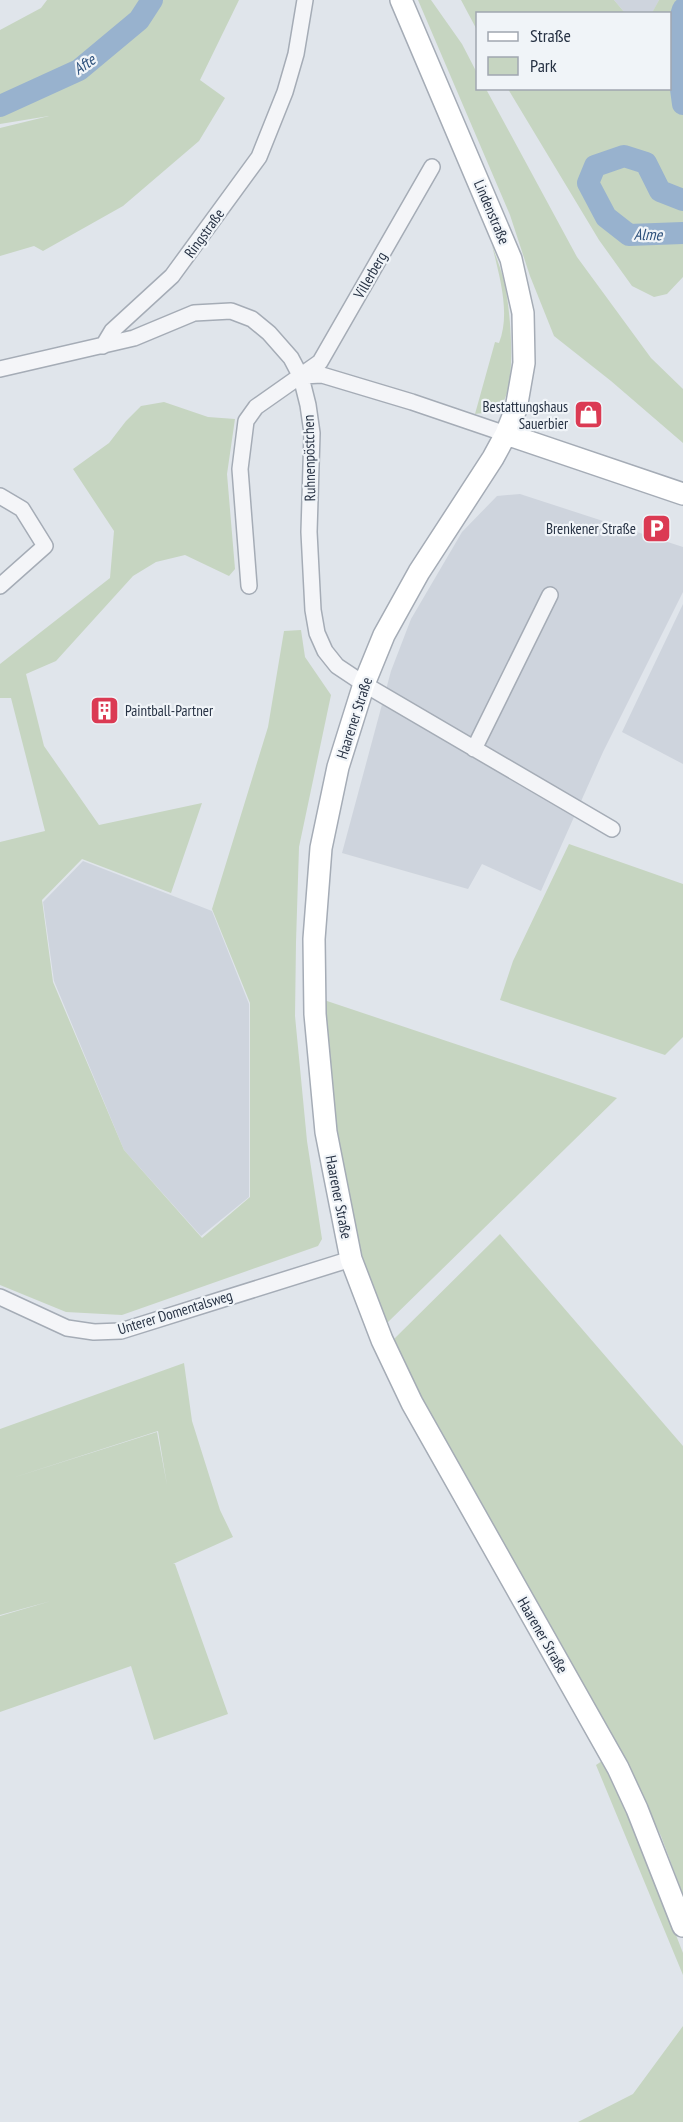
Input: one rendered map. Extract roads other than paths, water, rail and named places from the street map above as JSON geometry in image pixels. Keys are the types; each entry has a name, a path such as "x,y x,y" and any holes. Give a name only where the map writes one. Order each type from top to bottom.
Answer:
{"main road":[{"name":"Lindenstraße","path":"401,0 497,223 511,259 519,289 523,313 524,363 516,409 506,434"},
{"path":"506,434 683,494"},
{"name":"Haarener Straße","path":"506,434 493,458 419,572 384,635 364,684 338,767 327,815 317,879 314,939 315,1014 326,1132 351,1258 381,1340 412,1404 618,1768 641,1819 683,1926"}],"street":[{"name":"Ringstraße","path":"104,346 112,331 172,276 259,157 285,92 296,54 305,0"},
{"name":"Villerberg","path":"301,376 320,362 432,167"},
{"path":"0,369 134,338 194,313 231,311 252,319 269,333 291,358 301,376"},
{"path":"249,586 240,469 246,421 256,407 301,376 322,375 506,434"},
{"name":"Ruhnenpöstchen","path":"301,376 312,433 309,532 313,610 317,633 325,651 337,666 364,684 612,829"},
{"path":"0,496 22,509 45,546 0,586"},
{"path":"474,749 550,595"},
{"name":"Unterer Domentalsweg","path":"0,1297 67,1328 94,1332 121,1331 351,1258"}],"waterway":[{"name":"Afte","path":"0,106 79,70 139,20 152,0"},
{"name":"Alme","path":"683,9 674,37 683,104"},
{"name":"Alme","path":"683,200 660,191 646,163 624,156 595,166 588,183 606,217 629,235 683,233"}],"place":[{"name":"Bestattungshaus Sauerbier","path":"589,415"},
{"name":"Brenkener Straße","path":"657,528"},
{"name":"Paintball-Partner","path":"104,710"}]}
